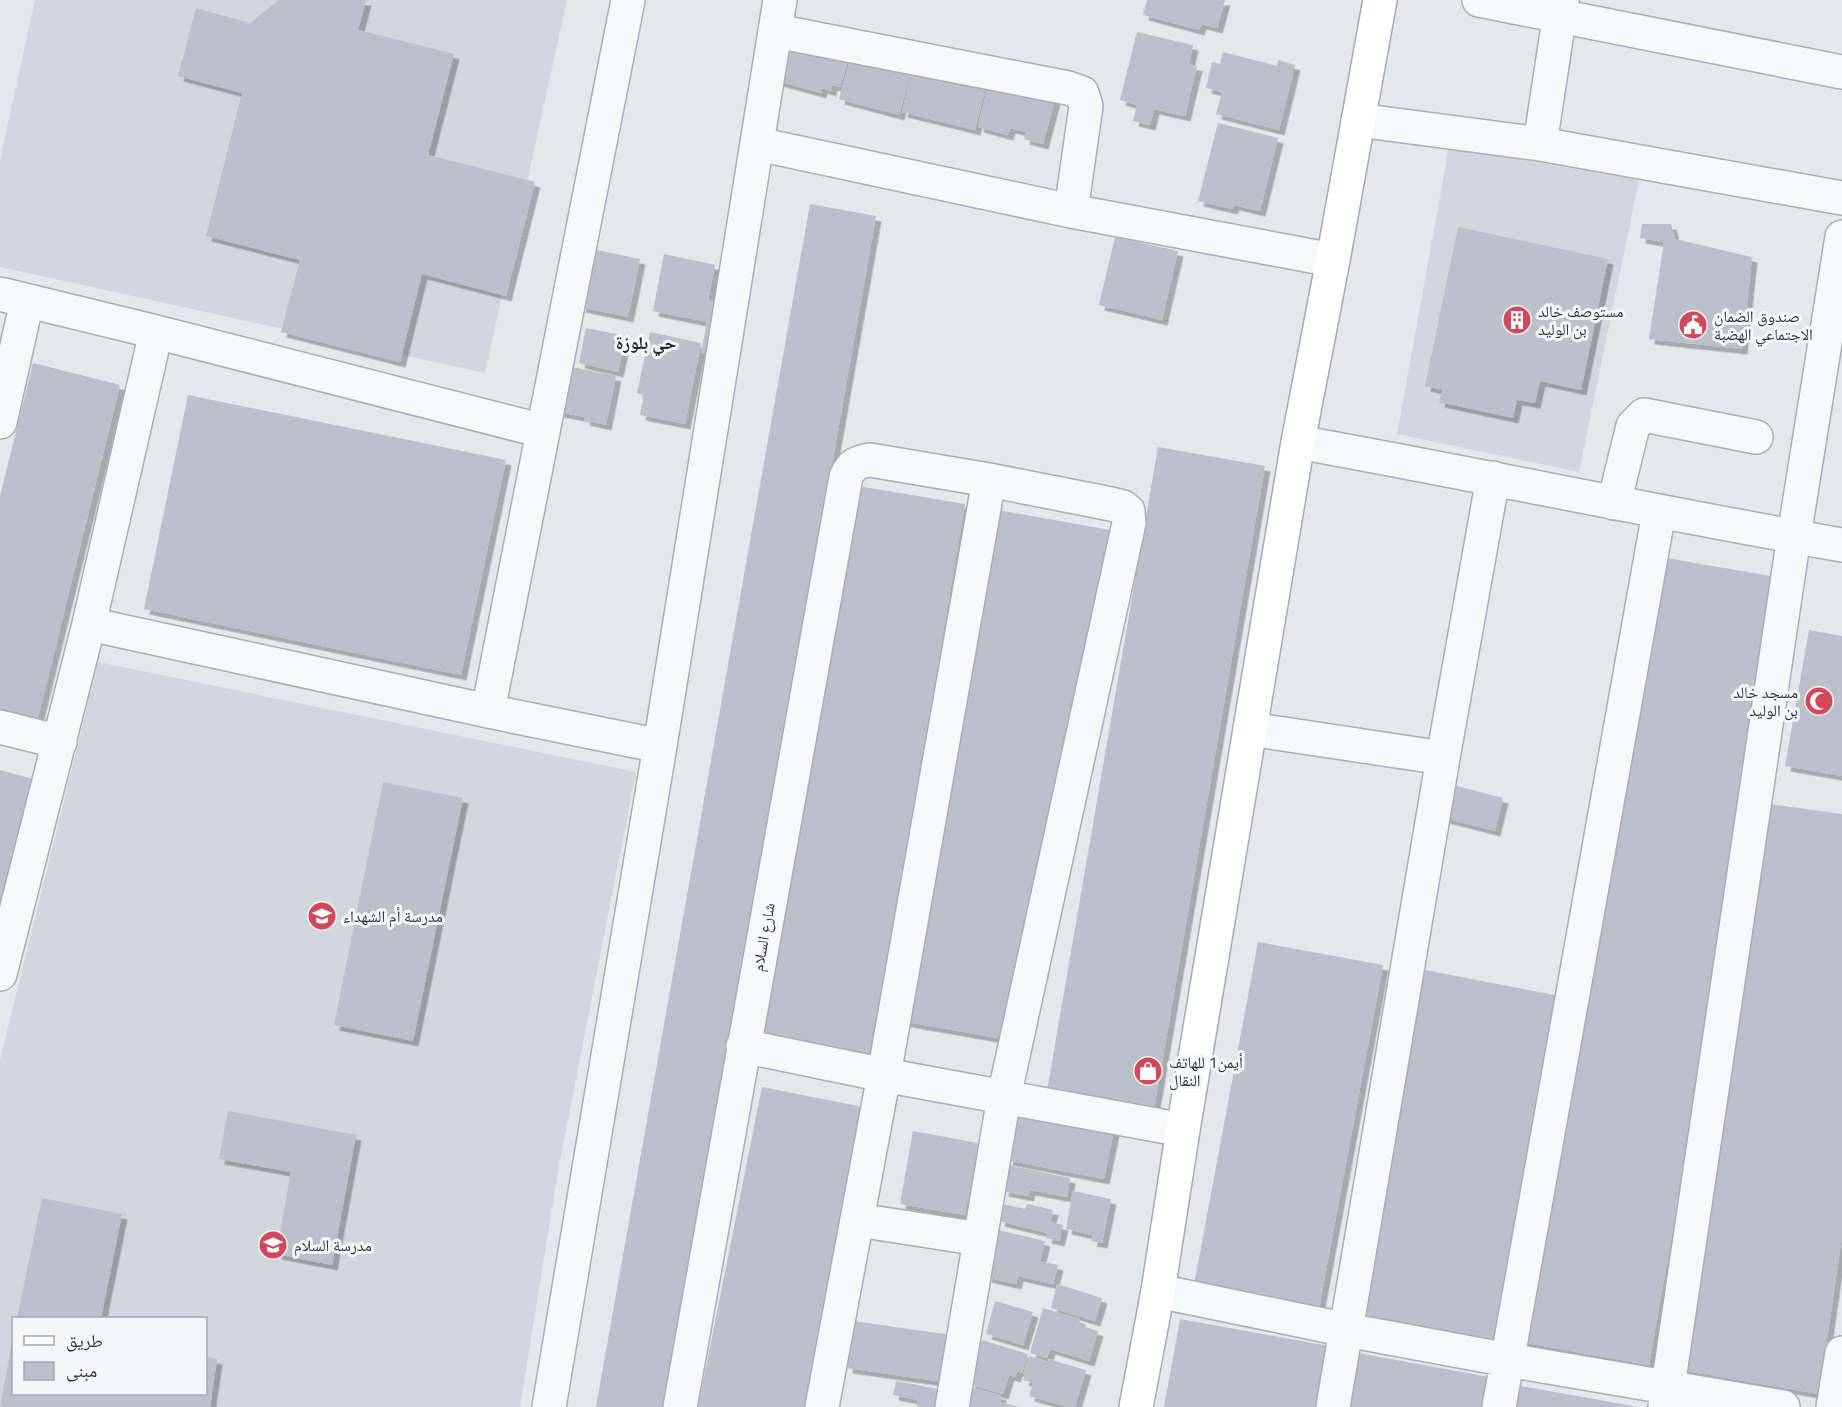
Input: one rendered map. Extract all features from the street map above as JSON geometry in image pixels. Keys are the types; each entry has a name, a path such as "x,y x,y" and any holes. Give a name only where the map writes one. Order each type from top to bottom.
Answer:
{"main road":[{"path":"1136,1407 1158,1291 1298,442 1380,0"}],"street":[{"path":"488,711 628,0"},
{"path":"1479,0 1560,8 1842,72"},
{"path":"1540,144 1560,8"},
{"path":"549,1407 660,746 778,16 1082,93 1086,114 1071,211"},
{"path":"1358,120 1540,144 1842,198"},
{"path":"758,144 1071,211 1333,260"},
{"path":"1667,1397 1794,536 1842,237"},
{"path":"0,422 13,298 156,332 543,431"},
{"path":"0,974 89,624 156,332"},
{"path":"1614,503 1633,426 1644,415 1756,436"},
{"path":"1298,442 1842,545"},
{"name":"شارع السلام","path":"680,1407 846,477 850,468 859,461 870,460 988,480"},
{"path":"1334,1407 1443,758 1493,478"},
{"path":"822,1407 884,1075 988,480 1123,507 1128,511 1129,523 1004,1097 952,1407"},
{"path":"1499,1407 1659,512"},
{"path":"89,624 660,746"},
{"path":"0,727 60,742"},
{"path":"1250,729 1443,758"},
{"path":"743,1046 884,1075 1183,1130"},
{"path":"858,1220 980,1239"},
{"path":"1158,1291 1508,1360 1667,1397 1783,1407"},
{"path":"1833,1407 1842,1353"}],"shaded area":[{"path":"35,0 567,0 485,373 0,267 0,160"},
{"path":"1449,147 1639,180 1579,472 1397,434"},
{"name":"مدرسة أم الشهداء","path":"98,662 636,772 558,1171 520,1407 0,1407 0,1060"}],"building":[{"path":"279,0 366,0 358,30 454,54 428,155 535,182 506,296 422,274 400,362 281,332 300,260 206,236 242,93 178,76 196,8 250,23"},
{"path":"1147,0 1225,0 1217,28 1201,24 1199,30 1143,15"},
{"path":"1137,32 1193,45 1189,64 1197,66 1185,116 1154,109 1150,125 1133,121 1137,105 1120,100"},
{"path":"786,35 850,53 840,87 832,85 831,91 822,88 821,93 774,80"},
{"path":"1223,52 1277,66 1278,60 1295,65 1279,130 1216,114 1222,92 1206,88 1212,62 1220,64"},
{"path":"852,53 912,68 899,115 839,99"},
{"path":"914,64 987,83 975,130 902,112"},
{"path":"989,82 1055,99 1043,144 1024,139 1026,132 1010,128 1008,135 978,127"},
{"path":"1218,123 1278,138 1260,211 1234,205 1232,209 1198,201"},
{"path":"810,204 876,216 665,1407 596,1407"},
{"path":"1642,224 1671,224 1675,239 1752,257 1742,349 1649,339 1664,242 1640,238"},
{"name":"مستوصف خالد بن الوليد","path":"1458,227 1608,259 1581,390 1540,381 1535,403 1517,400 1513,418 1439,402 1442,390 1425,386"},
{"path":"1115,237 1178,251 1162,320 1099,305"},
{"path":"592,249 640,259 628,317 580,307"},
{"path":"664,254 715,265 708,300 726,304 716,355 701,352 707,322 653,311"},
{"path":"586,328 626,336 618,372 579,363"},
{"path":"650,332 701,343 685,424 640,415 644,395 637,393"},
{"path":"33,363 120,385 36,726 0,717 0,496"},
{"path":"572,367 616,376 606,425 584,420 585,417 558,412"},
{"path":"188,395 506,460 461,675 144,609"},
{"path":"1158,447 1265,466 1154,1109 1047,1091"},
{"path":"852,485 965,504 870,1065 757,1046"},
{"path":"992,509 1110,530 1015,1041 901,1021"},
{"path":"1655,556 1787,579 1649,1365 1516,1341"},
{"name":"مسجد خالد بن الوليد","path":"1809,630 1842,636 1842,776 1785,766"},
{"path":"0,770 40,781 0,931"},
{"path":"383,782 463,798 413,1041 334,1025"},
{"path":"1453,785 1503,798 1495,831 1444,818"},
{"path":"1769,804 1842,814 1842,1236 1819,1394 1681,1370"},
{"path":"1258,942 1383,965 1319,1308 1194,1285"},
{"path":"1425,970 1559,996 1493,1341 1358,1315"},
{"path":"762,1087 868,1108 808,1407 698,1407"},
{"path":"228,1111 356,1135 332,1265 276,1254 291,1172 219,1159"},
{"path":"1017,1112 1114,1130 1104,1179 1007,1160"},
{"path":"913,1131 978,1143 965,1215 900,1204"},
{"path":"1008,1165 1070,1178 1067,1197 1030,1190 1028,1196 1003,1191"},
{"path":"1073,1191 1111,1199 1102,1243 1091,1241 1093,1235 1066,1229"},
{"path":"42,1198 122,1214 101,1317 17,1317"},
{"path":"1003,1204 1025,1209 1027,1204 1053,1210 1050,1222 1063,1225 1059,1241 1046,1238 1047,1233 999,1221"},
{"path":"998,1230 1045,1241 1040,1261 1058,1265 1053,1284 1018,1276 1016,1284 986,1277"},
{"path":"1057,1284 1102,1298 1095,1321 1051,1308"},
{"path":"995,1301 1033,1312 1023,1345 986,1334"},
{"path":"1043,1308 1080,1319 1079,1325 1098,1331 1089,1361 1050,1349 1047,1358 1030,1353"},
{"path":"1180,1319 1329,1346 1318,1407 1164,1407"},
{"path":"853,1321 958,1336 951,1383 847,1368"},
{"path":"982,1340 1028,1354 1022,1373 1017,1371 1015,1377 1009,1375 1003,1394 969,1384"},
{"path":"12,1342 12,1395 207,1395 207,1357 217,1359 210,1407 0,1407"},
{"path":"1353,1352 1489,1377 1484,1407 1343,1407"},
{"path":"1029,1356 1048,1362 1049,1359 1086,1370 1075,1407 1029,1396 1033,1383 1023,1380 1025,1375 1023,1375"},
{"path":"896,1381 949,1391 946,1407 917,1407 918,1400 893,1395"},
{"path":"1515,1385 1633,1406 1633,1407 1511,1407"},
{"path":"973,1388 1001,1395 1000,1402 1019,1407 968,1407"}],"place":[{"name":"مستوصف خالد بن الوليد","path":"1517,320"},
{"name":"صندوق الضمان الاجتماعي الهضبة","path":"1693,325"},
{"name":"مسجد خالد بن الوليد","path":"1819,701"},
{"name":"مدرسة أم الشهداء","path":"322,916"},
{"name":"أيمن1 للهاتف النقال","path":"1148,1071"},
{"name":"مدرسة السلام","path":"273,1245"}],"district":[{"name":"حي بلوزة","path":"646,343"}]}
